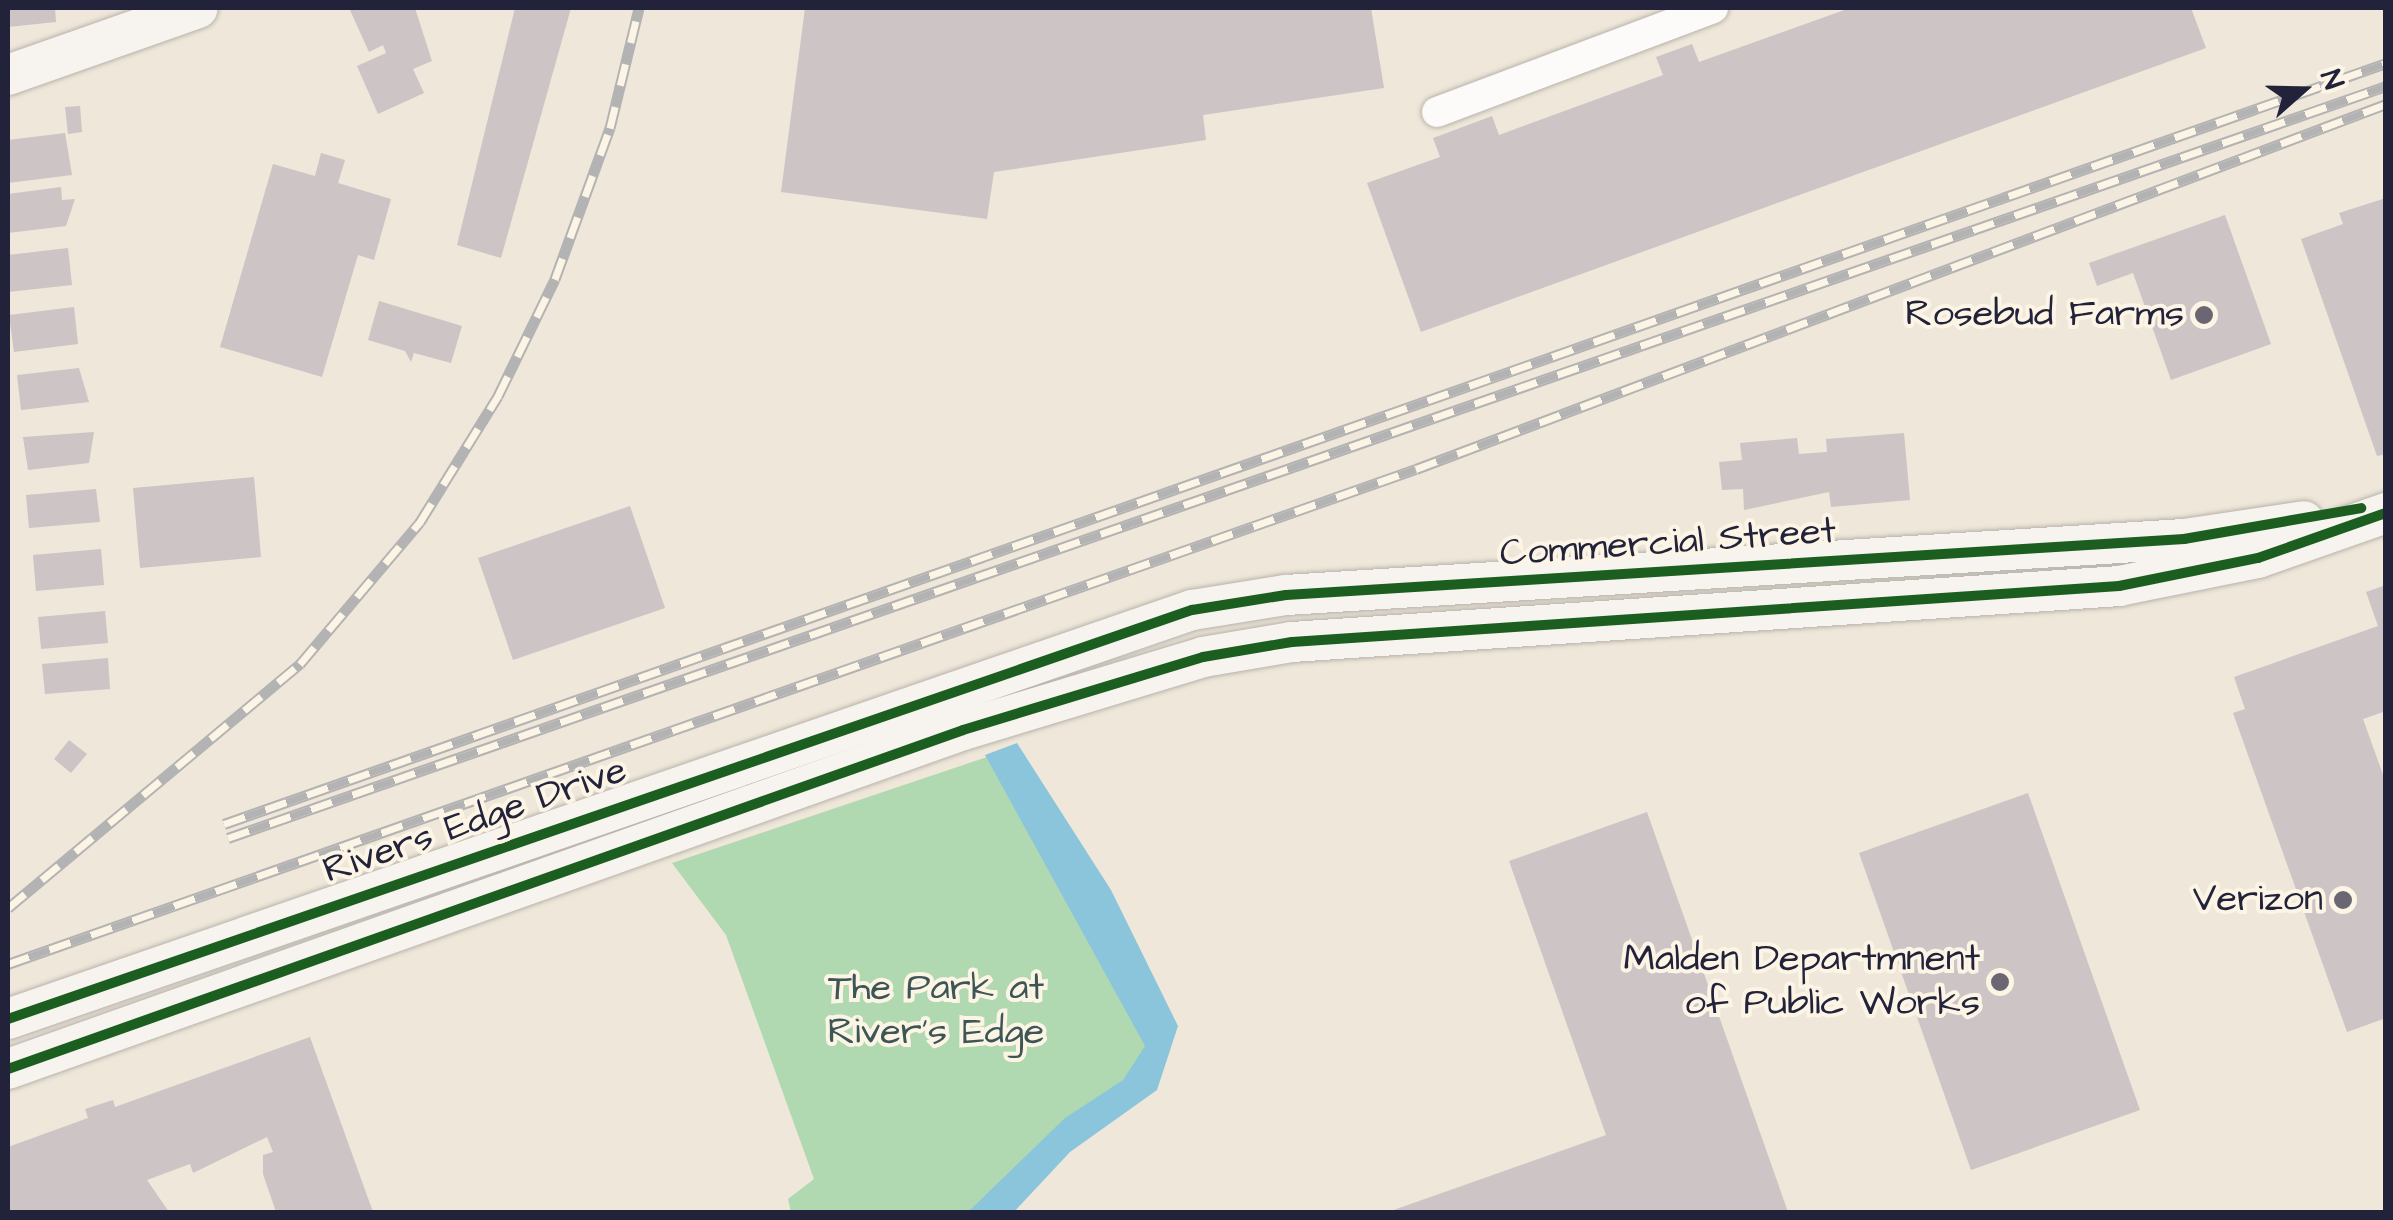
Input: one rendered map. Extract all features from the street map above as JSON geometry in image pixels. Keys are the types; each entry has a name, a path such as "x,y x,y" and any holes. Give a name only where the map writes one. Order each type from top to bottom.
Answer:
{"main road":[{"path":"8,75 198,8"},
{"name":"Commercial Street","path":"963,683 1192,610 1286,595 2184,540 2386,503"},
{"name":"Commercial Street","path":"963,730 1203,657 1292,642 2102,588 2258,558 2386,513"},
{"name":"Rivers Edge Drive","path":"8,1019 963,683"},
{"name":"Rivers Edge Drive","path":"8,1069 963,730"}],"street":[{"path":"1437,112 1714,8"}],"green space":[{"name":"The Park at River's Edge","path":"993,755 1157,1060 978,1212 791,1212 788,1199 814,1179 726,935 672,863"}],"water":[{"path":"1017,743 1111,890 1178,1026 1157,1090 1070,1152 1014,1212 968,1212 1065,1118 1123,1080 1145,1046 985,755"}],"building":[{"path":"8,8 55,8 56,22 8,27"},
{"path":"349,8 415,8 432,61 413,69 424,93 378,114 357,66 386,53 383,45 369,52"},
{"path":"515,8 571,8 501,258 457,245"},
{"path":"805,8 1371,8 1384,88 1203,115 1206,140 994,172 987,219 781,192"},
{"path":"1850,8 2191,8 2206,48 1421,332 1367,183 1440,157 1433,138 1492,116 1499,135 1663,75 1656,57 1692,44 1699,62"},
{"path":"80,106 82,132 68,134 65,107"},
{"path":"65,133 72,175 8,183 8,140"},
{"path":"321,153 345,160 338,183 391,199 374,260 358,255 322,377 220,347 273,164 315,176"},
{"path":"61,187 62,200 75,199 66,226 8,233 8,194"},
{"path":"2386,198 2386,454 2377,456 2301,239 2343,224 2339,213"},
{"name":"Rosebud Farms","path":"2225,215 2271,344 2171,380 2133,273 2097,286 2089,263"},
{"path":"68,248 72,285 8,292 8,255"},
{"path":"379,301 462,326 451,363 414,353 411,362 405,351 368,340"},
{"path":"74,307 78,344 14,352 9,315"},
{"path":"79,368 89,402 21,410 17,375"},
{"path":"94,432 89,463 28,470 23,437"},
{"path":"1904,433 1910,500 1831,507 1829,492 1744,510 1743,489 1722,490 1719,462 1742,460 1740,443 1797,438 1799,454 1827,452 1826,439"},
{"path":"254,477 261,557 140,568 133,488"},
{"path":"96,489 100,522 29,528 26,495"},
{"path":"630,506 665,608 513,660 478,558"},
{"path":"101,549 104,585 36,591 33,555"},
{"name":"Verizon","path":"2386,585 2386,711 2363,719 2386,783 2386,1018 2347,1032 2233,713 2245,709 2234,677 2378,626 2366,592"},
{"path":"105,611 108,643 41,649 38,617"},
{"path":"108,658 110,689 45,694 42,664"},
{"path":"69,740 87,754 71,773 54,759"},
{"name":"Malden Departmnent of Public Works","path":"2028,793 2140,1110 1971,1170 1859,853"},
{"path":"1647,812 1788,1212 1388,1212 1606,1135 1509,861"},
{"path":"310,1037 373,1212 276,1212 263,1174 263,1155 273,1152 267,1137 193,1173 190,1164 147,1180 169,1212 8,1212 8,1147 88,1118 85,1109 113,1100 115,1107"}],"railway":[{"path":"8,908 300,664 420,522 498,396 555,279 610,128 639,8"},
{"path":"224,824 2386,63"},
{"path":"228,838 2386,86"},
{"path":"8,964 1416,469 2386,104"}],"cycle path":[{"path":"8,1019 1192,610 1286,595 2184,539 2361,508"},
{"path":"8,1069 963,730 1203,657 1292,642 2119,586 2258,558 2386,513"}],"place":[{"name":"Rosebud Farms","path":"2204,315"},
{"name":"Verizon","path":"2343,900"},
{"name":"Malden Departmnent of Public Works","path":"2000,982"}]}
